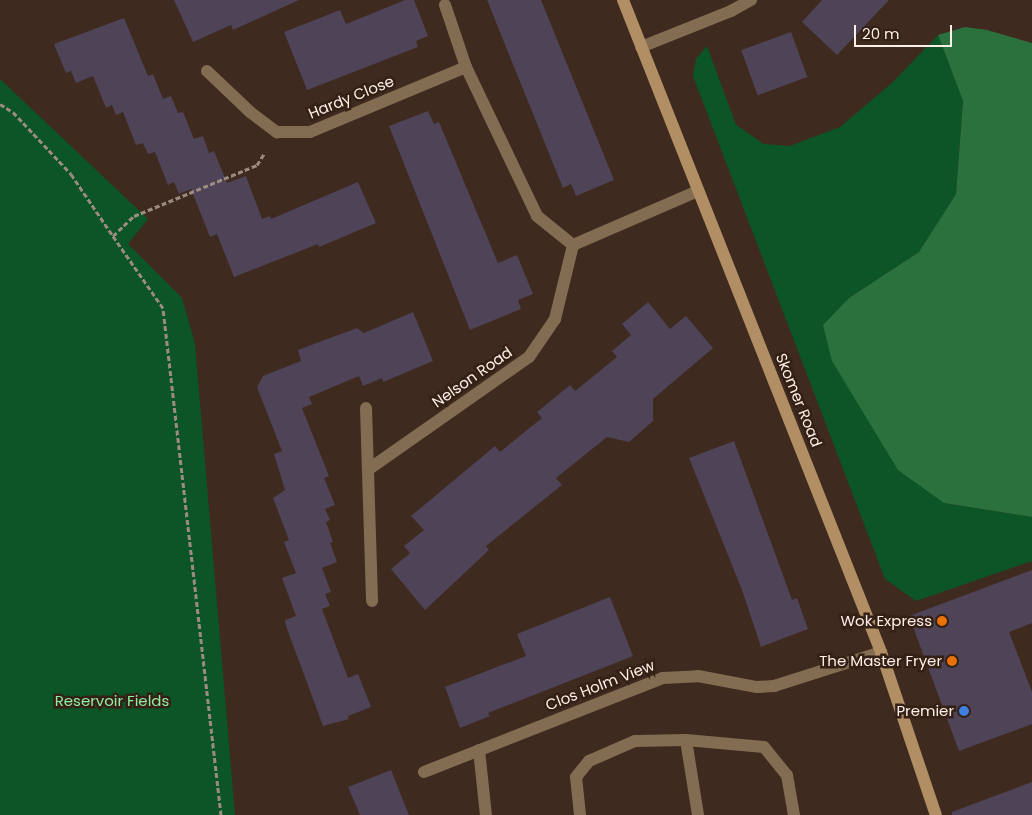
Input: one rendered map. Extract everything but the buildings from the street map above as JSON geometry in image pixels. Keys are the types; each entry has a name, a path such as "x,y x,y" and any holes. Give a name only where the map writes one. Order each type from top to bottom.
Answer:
{"street":[{"name":"Skomer Road","path":"623,0 881,652 936,815"},
{"path":"642,47 731,11 751,0"},
{"path":"445,5 466,67 537,216 574,245 698,191"},
{"name":"Hardy Close","path":"277,132 310,132 466,67"},
{"path":"206,71 250,112 277,132"},
{"name":"Nelson Road","path":"369,469 529,358 555,319 574,245"},
{"path":"366,408 372,600"},
{"name":"Clos Holm View","path":"424,772 663,678 698,676 757,687 774,686 881,652"},
{"path":"686,740 698,815"},
{"path":"580,815 576,777 588,761 634,741 686,740 764,747 787,775 794,815"},
{"path":"479,750 486,815"}],"path":[{"path":"0,104 13,112 71,174 162,308 221,815"},
{"path":"113,236 134,216 257,165 277,132"}],"green space":[{"path":"965,27 987,30 1032,43 1032,517 944,503 898,470 832,361 823,325 849,298 919,252 956,194 963,101 938,35"},
{"path":"938,35 963,101 956,194 919,252 849,298 944,503 1032,517 1032,561 916,601 885,579 693,76 696,59 707,46 736,125 764,144 790,146 840,127 893,82"},
{"name":"Reservoir Fields","path":"0,79 148,219 128,244 182,298 195,344 235,815 0,815"}],"place":[{"name":"Wok Express","path":"942,621"},
{"name":"The Master Fryer","path":"952,661"},
{"name":"Premier","path":"964,711"}]}
